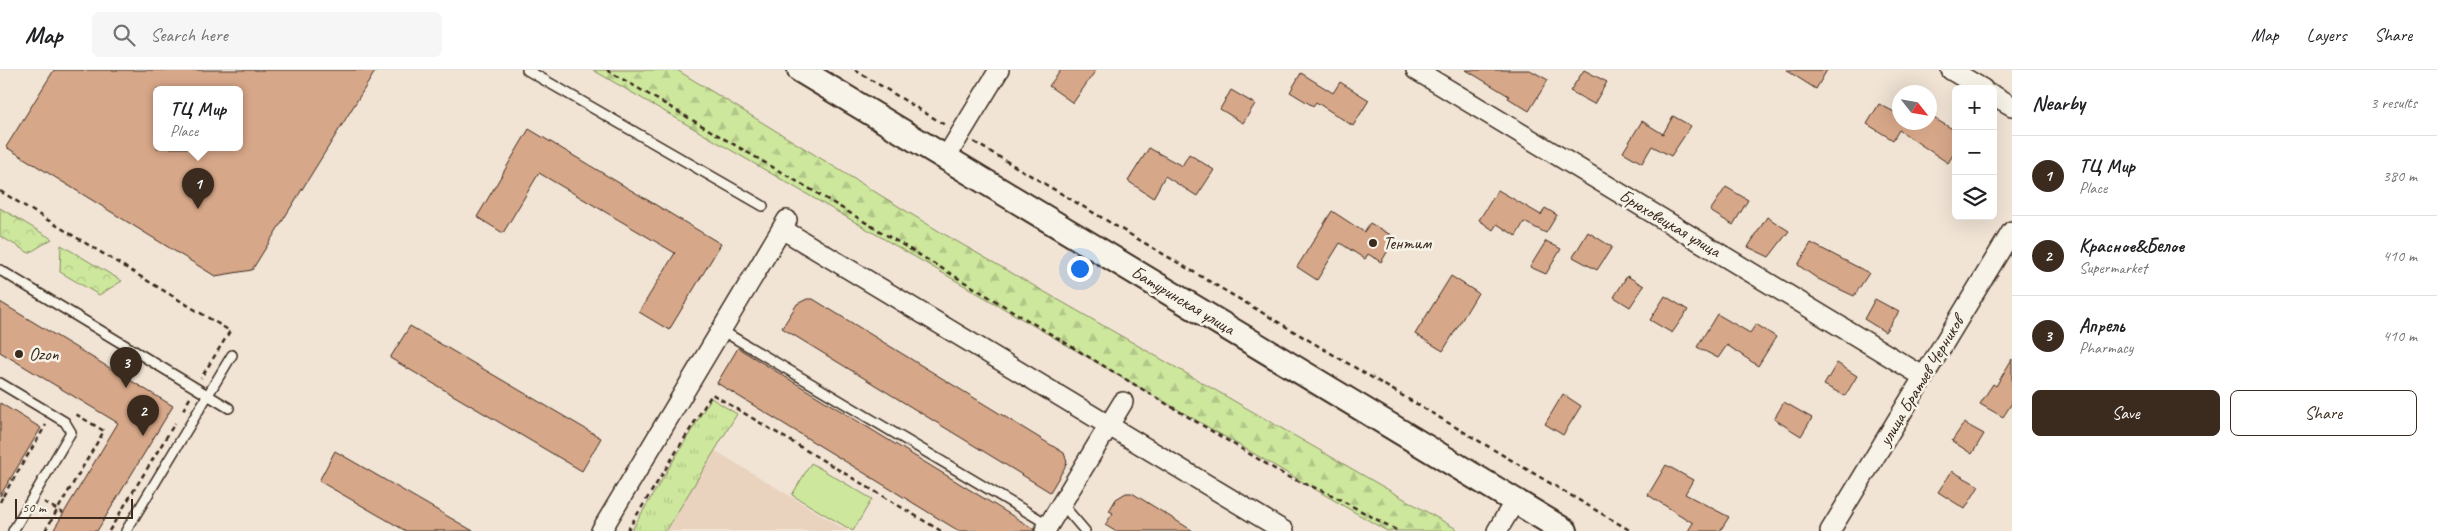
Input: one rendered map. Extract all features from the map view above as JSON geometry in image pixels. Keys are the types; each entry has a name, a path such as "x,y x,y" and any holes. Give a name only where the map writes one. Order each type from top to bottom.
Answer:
{"street":[{"name":"Батуринская улица","path":"800,70 1565,531"},
{"path":"945,159 999,70"},
{"name":"Брюховецкая улица","path":"1416,70 1924,376"},
{"path":"1951,70 1975,85"},
{"path":"1997,97 2012,106"},
{"path":"601,531 784,225 1108,426 1284,531"},
{"name":"улица Братьев Черников","path":"1830,531 2012,230"},
{"path":"1047,528 1122,402"},
{"path":"1497,531 1515,501"}],"lane":[{"path":"527,70 763,206"},
{"path":"0,270 229,408"},
{"path":"721,330 1047,528"},
{"path":"126,531 232,355"},
{"path":"0,383 65,422 71,432 13,531"},
{"path":"1061,503 1084,531"}],"path":[{"path":"607,70 816,192 1288,477 1328,493 1398,531"},
{"path":"855,70 1631,531"},
{"path":"0,191 230,331 109,531"},
{"path":"626,531 712,394 941,531"},
{"path":"0,502 2,495 40,435"},
{"path":"34,496 63,514"}],"shaded area":[{"path":"714,450 848,531 666,531"}],"green space":[{"path":"593,70 677,70 937,230 1460,531 1387,531"},
{"path":"0,208 52,239 29,253 0,236"},
{"path":"61,245 122,281 99,295 60,272"},
{"path":"711,398 737,414 666,531 631,531"},
{"path":"811,463 872,499 853,531 792,495"}],"building":[{"path":"54,70 376,70 252,270 215,276 6,147"},
{"path":"1061,70 1096,70 1073,103 1049,86"},
{"path":"1466,70 1530,70 1548,80 1529,111 1508,98 1509,96"},
{"path":"1584,70 1607,82 1594,104 1570,91"},
{"path":"1786,70 1827,70 1816,89"},
{"path":"1301,73 1333,93 1340,82 1369,100 1353,126 1316,102 1313,106 1290,92"},
{"path":"1231,90 1255,104 1243,123 1220,109"},
{"path":"1879,104 1892,111 1892,130 1899,130 1893,140 1867,124"},
{"path":"1673,116 1691,126 1671,156 1652,146 1642,163 1623,152 1642,121 1663,134"},
{"path":"1937,120 1952,129 1952,156 1948,163 1899,130 1937,130"},
{"path":"529,129 721,244 669,330 639,312 675,253 539,173 503,233 477,217"},
{"path":"1149,148 1182,166 1189,154 1214,170 1197,196 1165,176 1153,198 1128,181"},
{"path":"1726,187 1748,200 1733,225 1710,211"},
{"path":"1498,190 1541,215 1545,208 1557,215 1546,233 1524,222 1516,236 1497,224 1493,230 1479,220"},
{"path":"1332,211 1364,232 1370,223 1396,238 1381,262 1368,254 1365,259 1340,243 1317,280 1297,267"},
{"path":"1767,217 1789,231 1769,257 1748,247"},
{"path":"1588,232 1612,247 1597,270 1573,257"},
{"path":"1546,241 1561,249 1546,274 1530,267"},
{"path":"1811,243 1869,273 1854,296 1818,279 1798,265"},
{"path":"1451,276 1478,293 1443,351 1415,334"},
{"path":"1627,276 1644,286 1630,307 1614,297"},
{"path":"1665,296 1688,310 1672,333 1650,320"},
{"path":"807,299 813,299 1064,453 1067,462 1050,492 782,328 797,304"},
{"path":"1875,299 1899,312 1885,332 1864,319"},
{"path":"0,302 173,406 97,531 53,531 118,423 0,352"},
{"path":"1717,314 1750,333 1756,324 1776,337 1758,366 1727,345 1718,358 1697,347"},
{"path":"410,326 601,438 582,471 390,358"},
{"path":"738,348 1034,529 1034,531 959,531 717,383"},
{"path":"2012,359 2012,403 2003,417 1980,404 1993,384 1996,386"},
{"path":"1837,363 1857,376 1845,396 1824,385"},
{"path":"1563,394 1581,406 1563,435 1545,424"},
{"path":"1784,402 1812,418 1801,436 1774,419"},
{"path":"0,403 41,428 0,496"},
{"path":"1964,423 1984,434 1972,454 1952,441"},
{"path":"335,451 473,531 406,531 319,481"},
{"path":"1666,465 1693,480 1685,494 1729,517 1720,531 1688,531 1693,523 1648,495"},
{"path":"1952,471 1979,486 1965,509 1938,492"},
{"path":"1126,493 1132,493 1193,531 1115,531 1105,525 1113,513 1109,511 1116,499"}],"place":[{"name":"ТЦ Мир","path":"198,209"},
{"name":"Тентим","path":"1373,243"},
{"name":"Ozon","path":"19,354"},
{"name":"Апрель","path":"126,388"},
{"name":"Красное&Белое","path":"143,436"}]}
